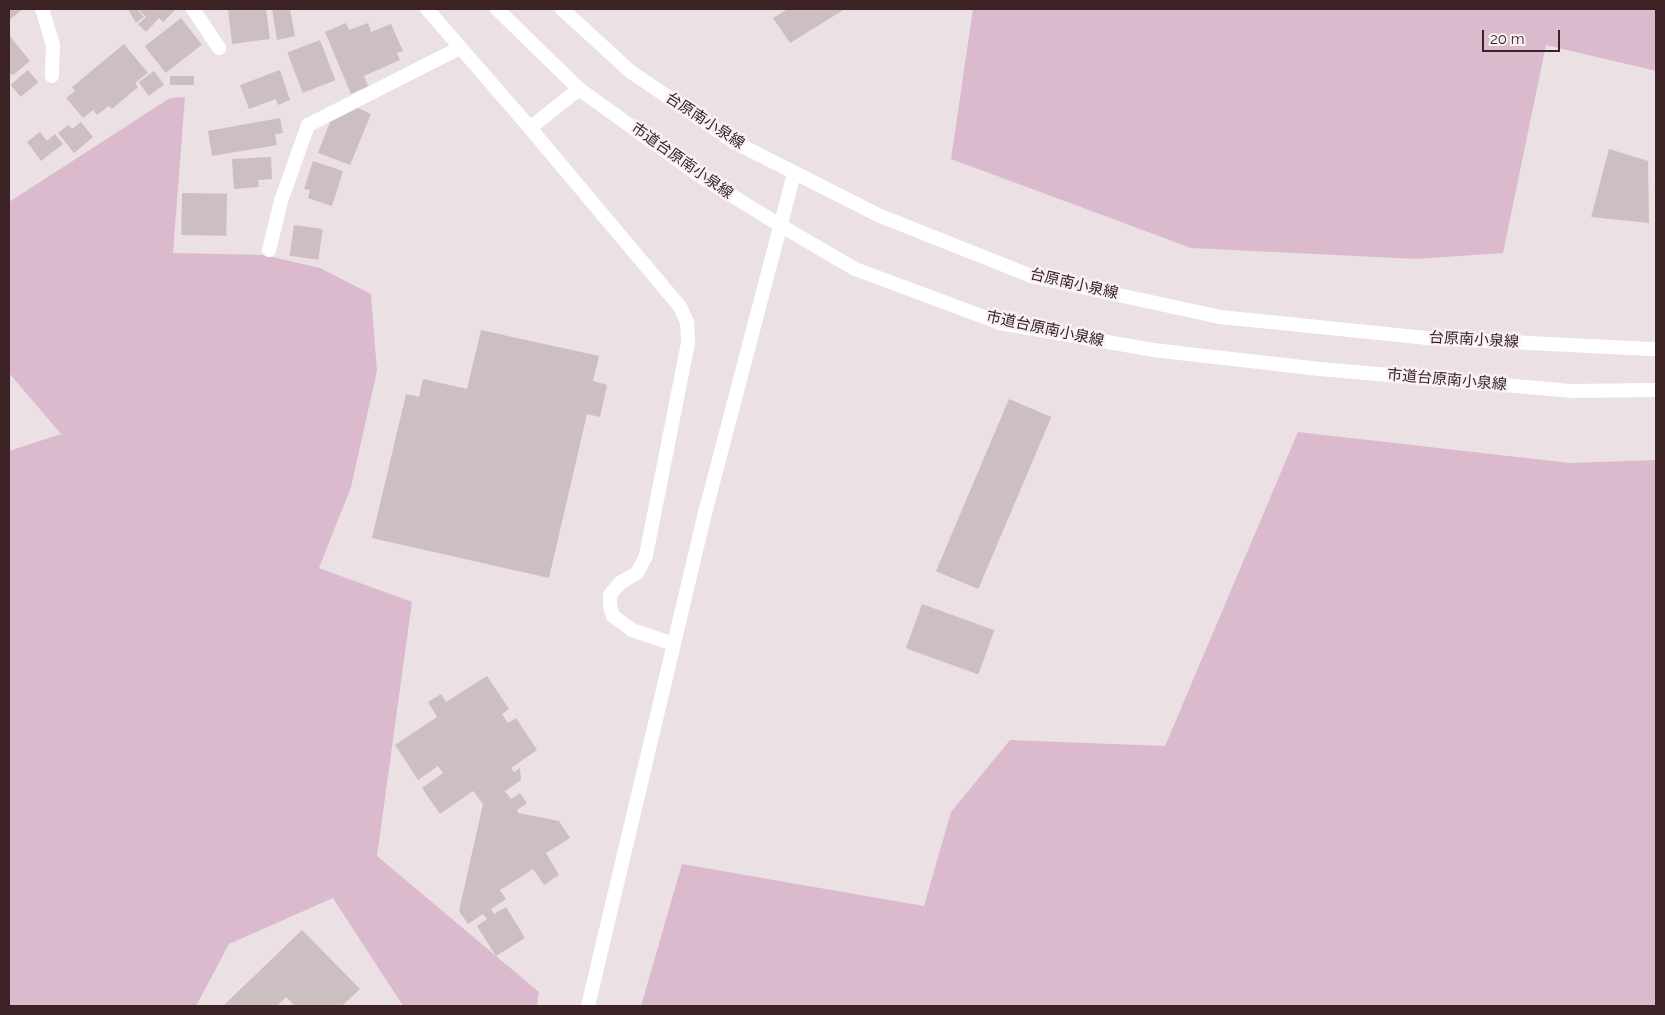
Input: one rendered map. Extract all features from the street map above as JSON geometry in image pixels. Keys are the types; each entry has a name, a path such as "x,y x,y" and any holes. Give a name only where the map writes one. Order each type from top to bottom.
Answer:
{"street":[{"path":"42,9 53,45 52,76"},
{"path":"193,9 219,48"},
{"path":"426,9 530,128 680,307 687,322 688,343 646,556 637,573 620,583 610,595 610,606 613,616 632,630 674,644"},
{"name":"市道台原南小泉線","path":"497,9 579,89 700,176 855,270 1000,323 1153,350 1320,369 1570,391 1656,390"},
{"name":"台原南小泉線","path":"562,9 631,72 734,142 878,215 1031,276 1220,317 1428,338 1656,349"},
{"path":"269,250 282,201 308,125 460,48"},
{"path":"530,128 579,89"},
{"path":"588,1006 674,644 778,224 794,174"}],"shaded area":[{"path":"973,9 1656,9 1656,71 1546,45 1503,253 1417,259 1191,248 951,159"},
{"path":"185,97 173,253 264,255 320,268 371,294 377,371 351,487 319,568 412,602 377,856 539,992 537,1006 403,1006 333,898 229,944 196,1006 9,1006 9,451 61,434 9,373 9,202 170,98"},
{"path":"1298,432 1570,463 1656,460 1656,1006 641,1006 682,864 924,906 951,812 1010,740 1165,746"}],"building":[{"path":"9,9 23,9 9,20"},
{"path":"128,9 137,9 144,17 136,23"},
{"path":"138,9 176,9 163,22 159,18 146,32 138,24 146,17"},
{"path":"228,9 266,9 270,39 232,44"},
{"path":"272,9 290,9 295,36 277,40"},
{"path":"788,9 845,9 790,43 773,18"},
{"path":"181,18 202,45 166,73 145,46"},
{"path":"346,23 349,30 368,23 371,32 391,24 403,51 397,53 400,60 364,76 368,86 351,94 325,32"},
{"path":"9,35 30,61 13,75 9,74"},
{"path":"320,40 335,80 303,93 287,53"},
{"path":"124,44 148,73 135,83 138,87 112,109 109,106 97,115 93,110 83,118 66,98 75,91 72,87"},
{"path":"28,70 38,82 21,97 10,85"},
{"path":"280,70 290,100 278,105 276,99 249,109 240,85"},
{"path":"154,71 164,85 149,96 139,82"},
{"path":"170,76 194,76 194,85 170,85"},
{"path":"358,108 371,114 350,165 318,153 330,122"},
{"path":"280,118 283,133 275,134 277,145 212,156 208,131"},
{"path":"81,122 93,137 74,153 58,133 68,125 72,129"},
{"path":"40,132 47,141 55,134 63,144 41,161 27,142"},
{"path":"1609,149 1648,161 1649,223 1591,217"},
{"path":"271,157 272,179 258,180 259,187 234,189 232,159"},
{"path":"313,161 343,171 332,206 308,198 310,190 304,189"},
{"path":"182,193 227,194 226,236 181,235"},
{"path":"294,225 323,229 318,260 290,256"},
{"path":"481,330 599,356 593,381 607,385 600,417 587,414 549,578 372,538 406,394 419,397 423,379 467,389"},
{"path":"1009,399 1051,417 978,589 936,571"},
{"path":"922,604 994,630 978,675 906,648"},
{"path":"487,676 509,709 502,714 508,723 516,718 537,750 511,768 514,772 520,768 521,780 505,791 511,799 520,793 527,803 517,810 518,813 559,821 570,838 546,853 559,875 544,885 533,869 500,890 506,899 491,909 494,914 506,907 525,938 496,956 477,926 487,919 483,914 468,924 459,911 483,804 473,791 440,814 422,788 443,773 438,766 418,780 395,745 437,717 428,702 441,694 446,702"},
{"path":"302,930 360,989 342,1006 295,1006 286,997 277,1006 223,1006"}]}
